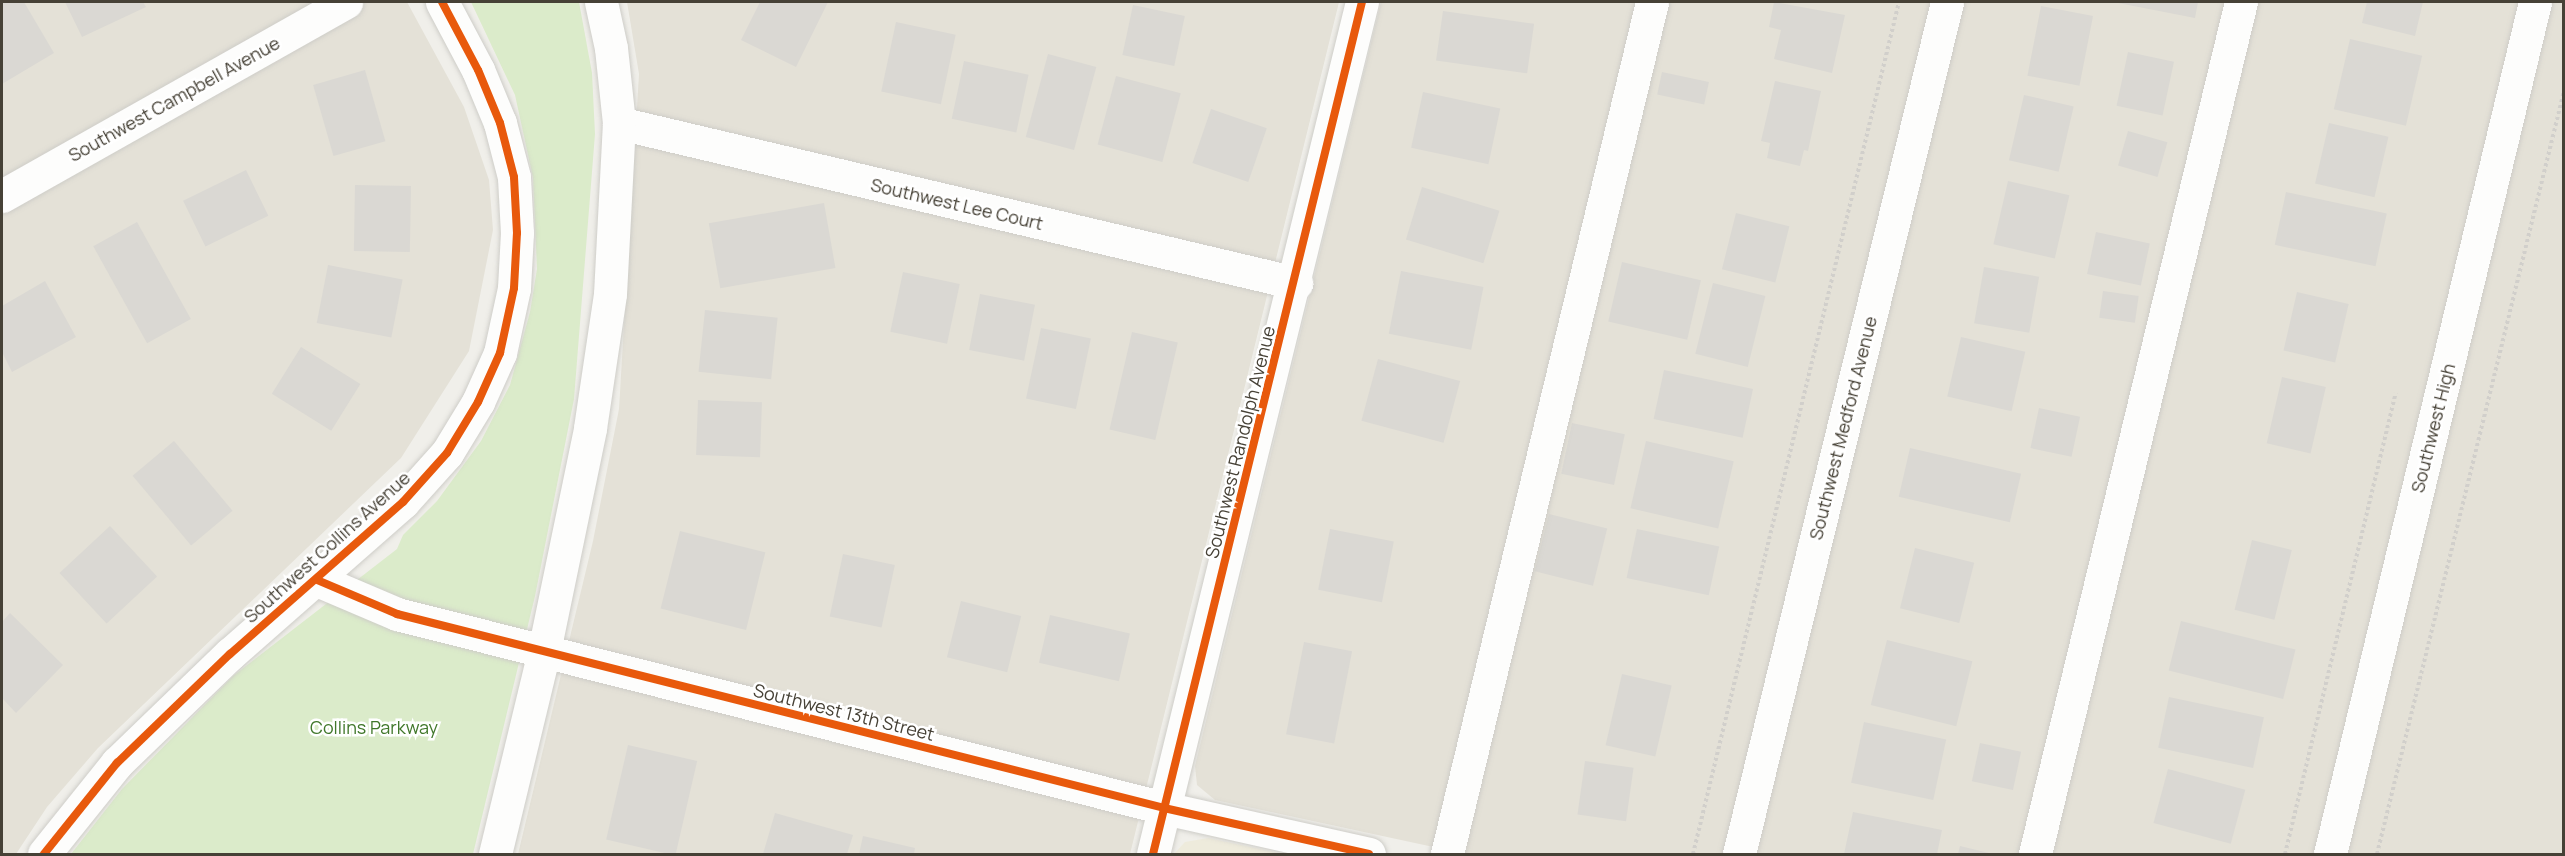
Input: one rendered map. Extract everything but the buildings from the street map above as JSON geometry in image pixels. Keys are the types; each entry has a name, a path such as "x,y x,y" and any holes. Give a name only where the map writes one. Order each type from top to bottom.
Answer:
{"street":[{"name":"Southwest Campbell Avenue","path":"4,191 346,2"},
{"name":"Southwest Collins Avenue","path":"44,855 117,763 230,654 317,580 403,502 447,453 478,402 502,342 514,288 517,233 514,177 500,123 478,70 442,2"},
{"path":"495,855 544,651 590,428 610,294 619,123 611,48 601,2"},
{"name":"Southwest Randolph Avenue","path":"1153,855 1296,283 1362,2"},
{"path":"1447,855 1652,2"},
{"name":"Southwest Medford Avenue","path":"1739,855 1947,2"},
{"path":"2035,855 2241,2"},
{"name":"Southwest High","path":"2330,855 2535,2"},
{"name":"Southwest Lee Court","path":"619,123 1296,283"},
{"name":"Southwest 13th Street","path":"317,580 397,614 1164,808 1369,855"}],"path":[{"path":"1693,855 1899,2"},
{"path":"2377,855 2564,91"},
{"path":"2285,855 2396,393"}],"shaded area":[{"path":"2,2 407,2 464,107 489,180 493,230 469,351 401,458 98,748 47,807 16,854 2,854"},
{"path":"627,2 1339,2 1130,854 518,854 593,541 619,409 639,74"},
{"path":"1381,2 2563,2 2563,854 1466,854 1215,800 1197,785 1195,766"},
{"path":"1208,838 1284,854 1174,854 1185,842"}],"green space":[{"name":"Collins Parkway","path":"471,2 579,2 592,73 595,134 574,399 535,596 473,854 71,854 122,789 233,676 397,549 403,535 437,501 481,441 510,385 530,312 537,269 533,178 515,95"}],"cycle path":[{"path":"44,854 117,763 230,654 403,502 447,453 478,402 500,353 514,288 517,233 514,177 500,123 478,70 442,2"},
{"path":"1153,854 1362,2"},
{"path":"317,580 397,614 1164,808 1369,854"}]}
